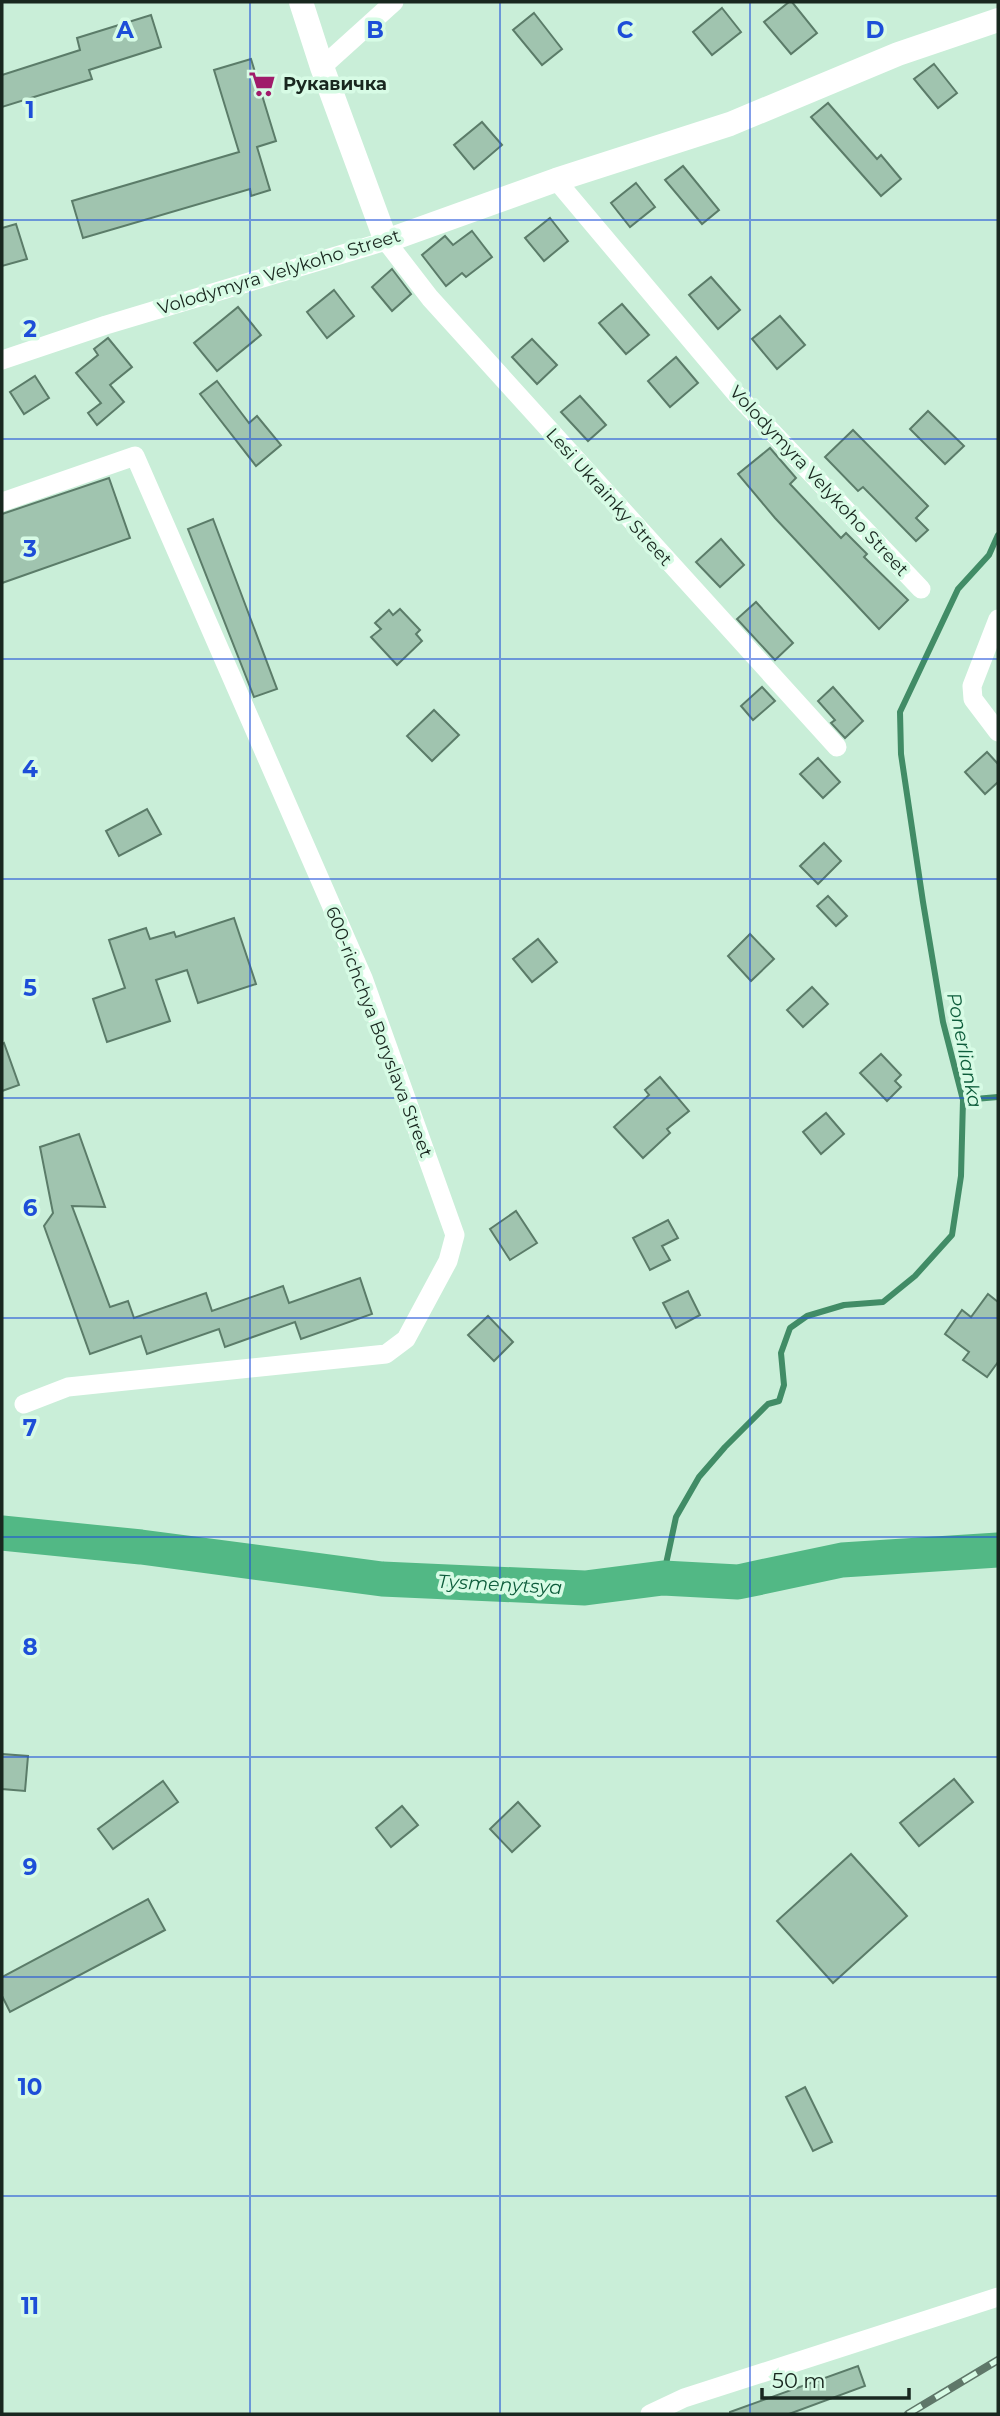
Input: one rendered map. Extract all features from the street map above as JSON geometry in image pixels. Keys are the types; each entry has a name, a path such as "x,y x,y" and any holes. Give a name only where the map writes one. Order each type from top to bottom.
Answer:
{"street":[{"path":"302,2 322,67 386,241"},
{"path":"322,67 394,2"},
{"name":"Volodymyra Velykoho Street","path":"2,360 115,322 386,241 556,180 730,124 898,54 998,20"},
{"name":"Volodymyra Velykoho Street","path":"556,180 737,395 920,589"},
{"name":"Lesi Ukrainky Street","path":"386,241 430,298 837,747"},
{"name":"600-richchya Boryslava Street","path":"2,502 135,456 363,978 455,1235 448,1261 406,1339 386,1354 68,1387 24,1404"},
{"path":"998,619 972,686 973,699 998,732"},
{"path":"650,2414 684,2398 998,2297"}],"building":[{"path":"792,2 817,33 791,54 764,22"},
{"path":"722,8 741,32 712,55 693,32"},
{"path":"534,13 562,49 542,65 513,30"},
{"path":"151,15 161,47 89,70 92,79 2,107 2,75 80,50 77,38"},
{"path":"251,59 276,141 257,147 270,190 251,196 250,189 83,238 72,201 239,152 214,70"},
{"path":"934,64 957,93 938,108 914,79"},
{"path":"828,103 877,159 881,155 901,179 881,196 811,117"},
{"path":"482,122 502,145 474,169 454,145"},
{"path":"683,166 719,210 702,224 665,180"},
{"path":"636,183 655,207 630,227 611,203"},
{"path":"550,218 568,241 544,261 525,238"},
{"path":"16,224 27,259 2,266 2,228"},
{"path":"472,231 492,257 466,277 462,273 446,286 422,255 445,236 453,245"},
{"path":"392,269 411,294 392,311 372,287"},
{"path":"711,277 740,310 718,329 689,295"},
{"path":"334,290 354,316 327,338 307,312"},
{"path":"622,304 649,335 626,354 599,323"},
{"path":"238,307 261,335 217,371 194,343"},
{"path":"780,316 805,345 777,369 752,339"},
{"path":"108,338 132,367 110,385 124,402 97,425 88,413 101,403 76,373 98,355 94,349"},
{"path":"532,339 557,365 537,384 512,357"},
{"path":"676,357 698,383 670,407 648,381"},
{"path":"35,376 49,398 24,414 10,392"},
{"path":"217,381 249,423 257,416 281,445 256,466 200,394"},
{"path":"580,396 606,425 588,441 561,412"},
{"path":"928,411 964,446 945,464 910,429"},
{"path":"853,430 928,506 916,518 928,530 916,541 863,487 858,491 825,457"},
{"path":"770,448 796,478 790,484 841,538 846,533 867,554 864,557 908,600 879,629 775,518 738,474"},
{"path":"109,478 130,538 2,583 2,514"},
{"path":"213,519 277,689 254,697 188,529"},
{"path":"721,539 744,565 720,587 696,562"},
{"path":"756,602 793,643 775,660 737,619"},
{"path":"400,609 420,630 416,634 422,641 397,665 371,637 381,629 375,623 389,610 393,615"},
{"path":"762,687 775,701 753,720 741,706"},
{"path":"833,687 863,721 845,738 831,723 835,720 818,701"},
{"path":"434,710 459,735 432,761 407,736"},
{"path":"987,752 998,764 998,782 985,794 965,772"},
{"path":"818,758 840,782 823,798 800,774"},
{"path":"147,809 161,834 119,856 106,831"},
{"path":"824,843 841,861 818,884 800,866"},
{"path":"828,896 847,916 836,926 817,906"},
{"path":"234,918 256,984 198,1003 187,970 156,980 170,1021 107,1042 93,999 125,988 109,940 146,928 150,939 174,932 176,937"},
{"path":"750,934 774,959 751,981 728,956"},
{"path":"538,939 557,962 532,982 513,959"},
{"path":"812,987 828,1004 803,1027 787,1010"},
{"path":"4,1043 19,1085 2,1091 2,1044"},
{"path":"881,1054 901,1075 895,1081 901,1087 887,1101 860,1073"},
{"path":"660,1077 689,1111 667,1129 670,1133 643,1158 614,1127 649,1095 645,1090"},
{"path":"826,1113 844,1134 821,1154 803,1132"},
{"path":"79,1134 105,1207 72,1206 110,1307 128,1301 134,1318 206,1293 212,1311 283,1286 289,1303 360,1278 372,1314 301,1339 295,1322 225,1347 219,1329 147,1354 141,1336 90,1354 44,1226 53,1213 40,1147"},
{"path":"516,1211 537,1243 510,1260 490,1229"},
{"path":"668,1220 678,1238 662,1246 670,1260 650,1270 633,1238"},
{"path":"688,1291 700,1315 676,1328 663,1303"},
{"path":"988,1294 998,1302 998,1362 987,1377 963,1360 969,1352 945,1334 962,1310 971,1317"},
{"path":"488,1316 513,1342 494,1361 468,1335"},
{"path":"2,1754 28,1756 25,1791 2,1789"},
{"path":"954,1779 973,1802 919,1846 900,1823"},
{"path":"163,1781 178,1802 113,1849 98,1829"},
{"path":"518,1802 540,1826 512,1852 490,1829"},
{"path":"402,1806 418,1825 391,1847 376,1828"},
{"path":"851,1854 907,1916 833,1983 777,1921"},
{"path":"148,1899 165,1930 10,2012 2,1996 2,1977"},
{"path":"805,2087 832,2142 813,2151 786,2097"},
{"path":"858,2366 865,2386 789,2414 730,2414 730,2412"}],"waterway":[{"name":"Ponerlianka","path":"663,1578 676,1517 699,1477 768,1404 779,1401 784,1385 781,1353 790,1328 807,1316 844,1305 883,1302 915,1276 952,1235 961,1176 963,1100 943,1022 923,902 901,754 900,712 958,589 989,555 998,535"},
{"path":"963,1100 998,1097"},
{"name":"Tysmenytsya","path":"2,1533 141,1547 382,1579 585,1588 663,1578 738,1582 842,1560 998,1550"}],"railway":[{"path":"908,2414 998,2360"}],"place":[{"name":"Рукавичка","path":"262,84"}]}
